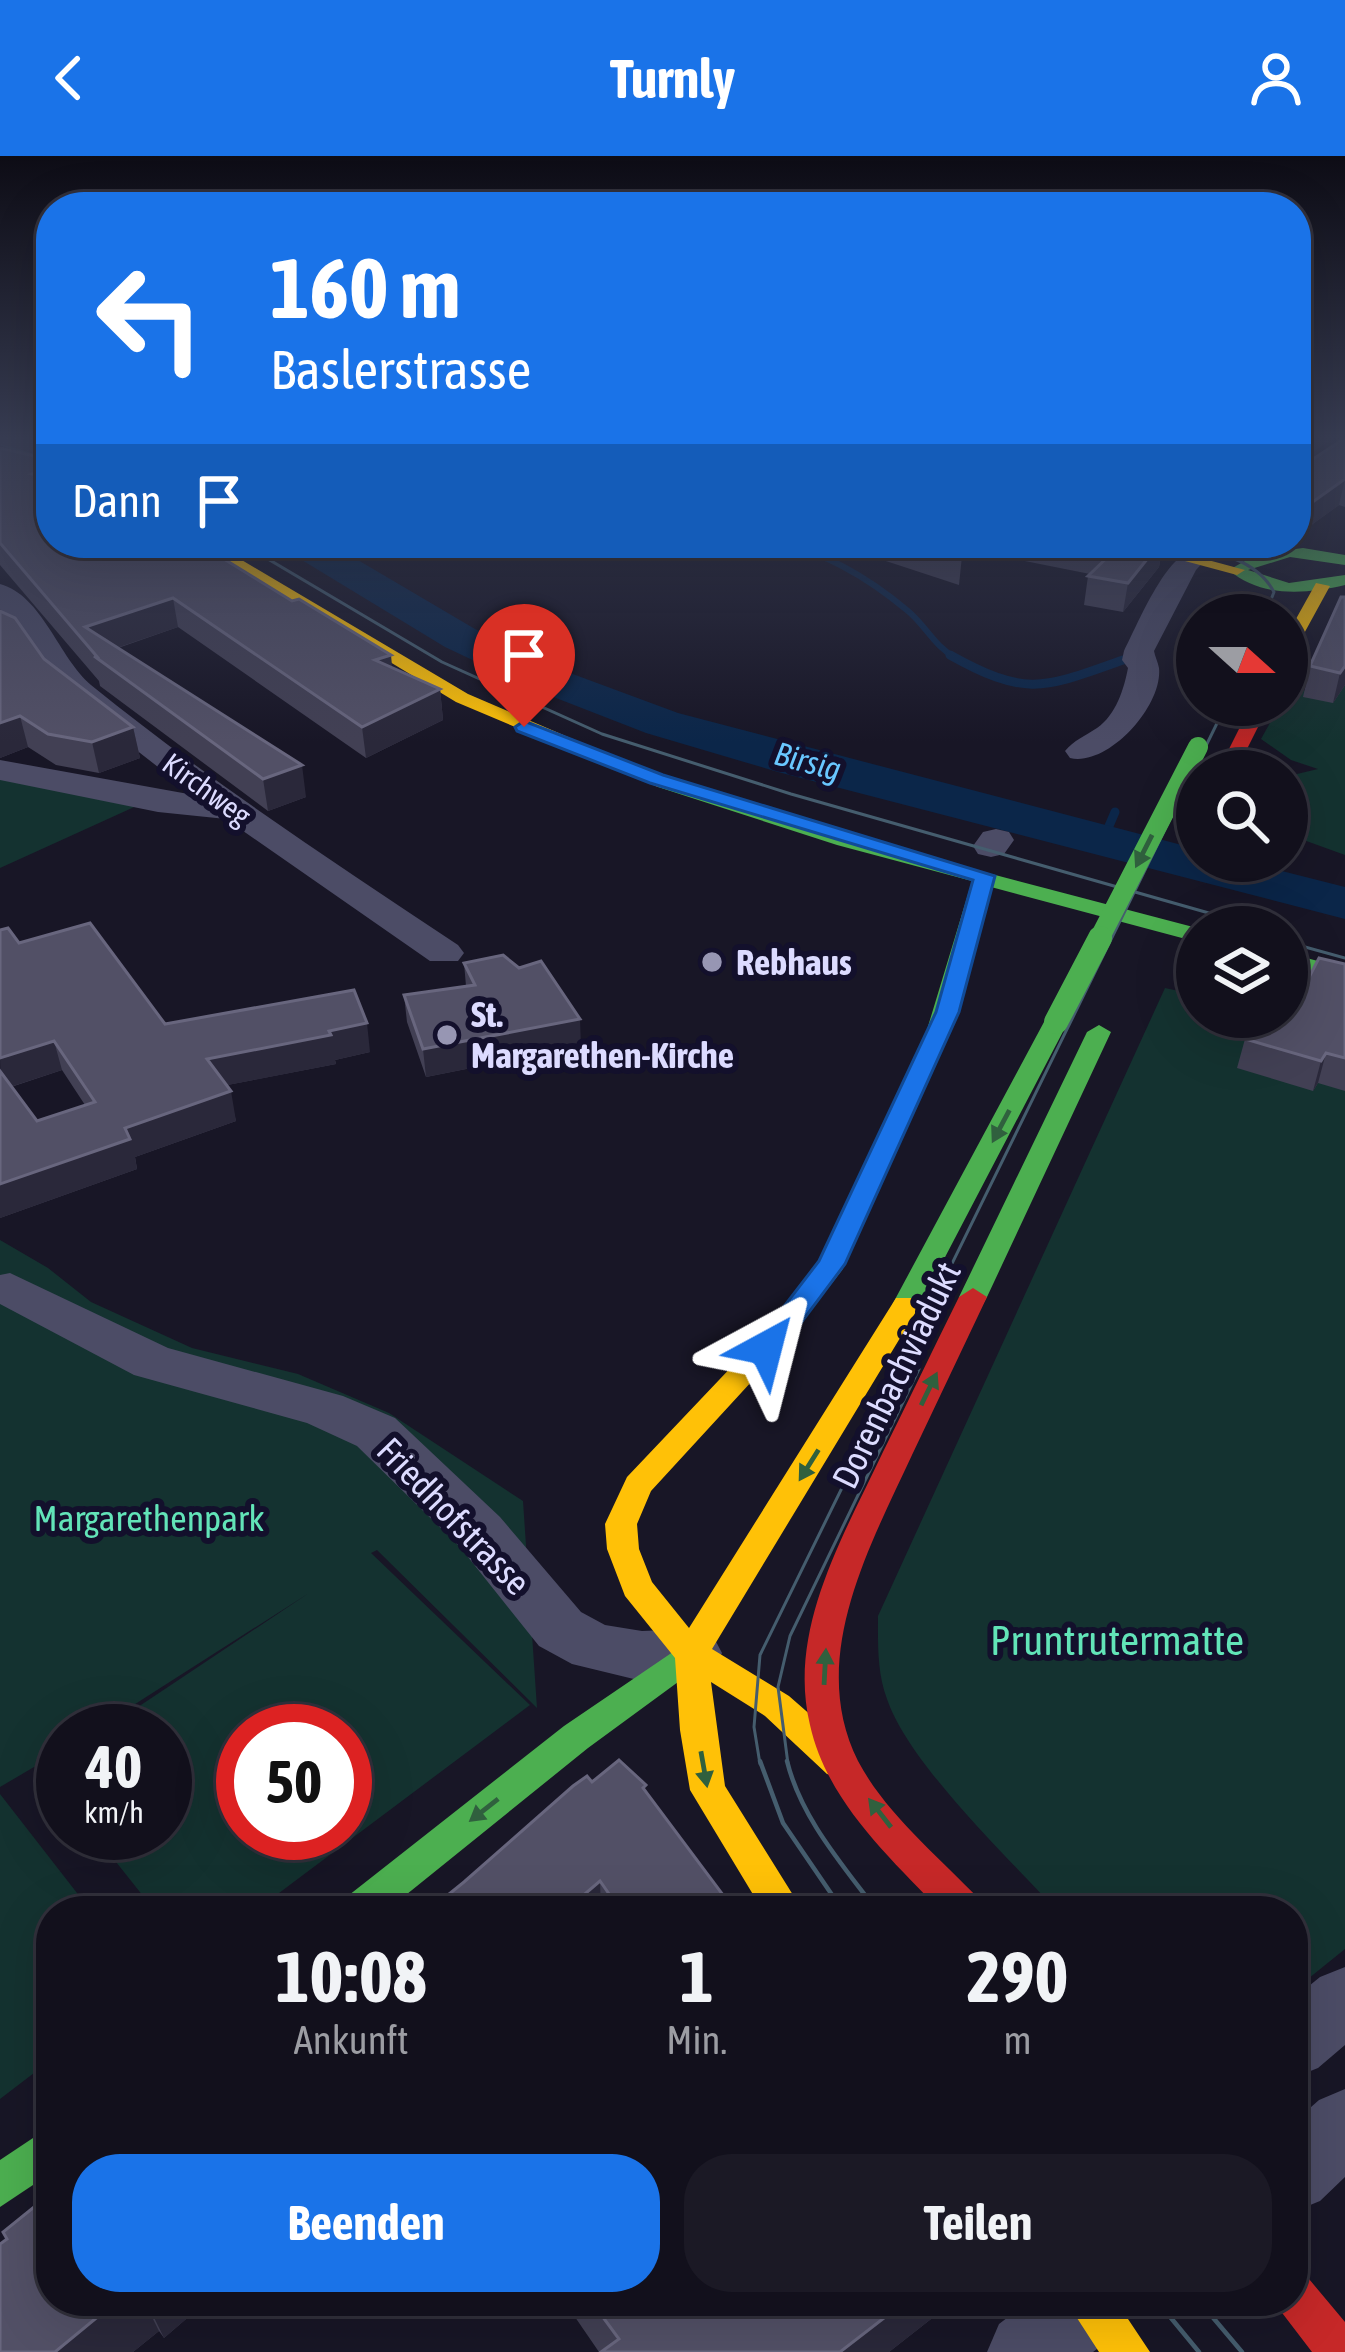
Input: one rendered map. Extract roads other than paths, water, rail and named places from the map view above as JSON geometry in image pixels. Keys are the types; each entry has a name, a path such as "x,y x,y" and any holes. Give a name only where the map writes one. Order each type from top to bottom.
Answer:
{"main road":[{"path":"227,558 416,673 524,727 656,779 991,854 1176,928"},
{"path":"1209,558 1242,581 1334,583"},
{"path":"1242,581 1269,558"},
{"path":"1308,620 1334,583"},
{"name":"Dorenbachviadukt","path":"692,1652 881,1352 1056,1022 1205,726"},
{"path":"953,1896 840,1763 778,1706 692,1652 655,1614 637,1587 623,1549 621,1524 638,1485 766,1348 832,1264 947,1012 991,854"},
{"path":"1141,949 1169,891"},
{"path":"1308,965 1345,975"},
{"name":"Dorenbachviadukt","path":"840,1763 823,1705 827,1615 842,1570 1105,1021"},
{"path":"376,1896 692,1652"},
{"path":"692,1652 697,1730 708,1790 775,1896"},
{"path":"0,2186 36,2158"},
{"path":"1308,2313 1341,2352"}],"street":[{"path":"1082,752 1116,730 1160,654 1184,566 1192,558"},
{"name":"Kirchweg","path":"0,592 27,620 65,679 234,810 444,953"},
{"path":"0,770 158,802 234,810"},
{"name":"Friedhofstrasse","path":"10,1289 152,1362 324,1409 376,1432 480,1532 560,1630 593,1647 642,1656 692,1652"},
{"path":"1308,2031 1345,2001"},
{"path":"1308,2160 1345,2126"},
{"path":"1027,2352 1102,2319"}],"waterway":[{"name":"Birsig","path":"326,558 460,638 554,682 662,723 795,762 1345,903"},
{"path":"825,558 864,578 908,611 956,658"},
{"path":"950,655 998,678 1036,684 1123,660"},
{"path":"1103,840 1115,812"}],"tram line":[{"path":"266,558 442,662 602,734 791,794 1134,892"},
{"path":"1233,558 1264,578 1273,594"},
{"path":"1134,892 1216,726"},
{"path":"760,1764 754,1727 760,1655 1134,892"},
{"path":"1134,892 1184,906"},
{"path":"1308,948 1345,958"},
{"path":"788,1764 778,1687 790,1636 919,1369"},
{"path":"760,1761 783,1823 833,1896"},
{"path":"787,1761 812,1821 866,1896"},
{"path":"1169,2316 1199,2352"},
{"path":"1212,2316 1242,2352"}],"place":[{"name":"Rebhaus","path":"712,962"},
{"name":"St. Margarethen-Kirche","path":"447,1035"}],"park label":[{"name":"Margarethenpark","path":"149,1518"},
{"name":"Pruntrutermatte","path":"1117,1640"}]}
